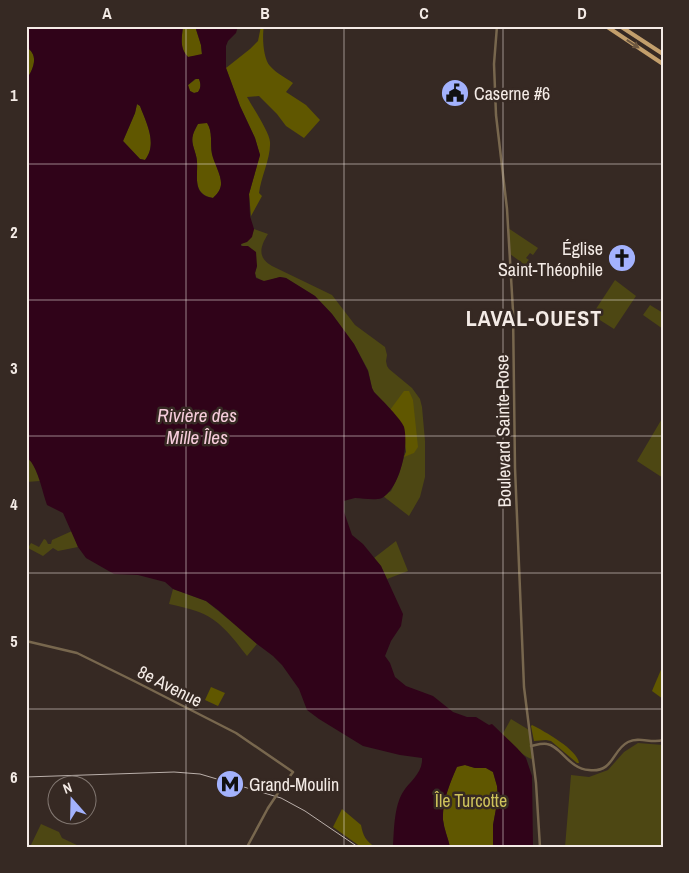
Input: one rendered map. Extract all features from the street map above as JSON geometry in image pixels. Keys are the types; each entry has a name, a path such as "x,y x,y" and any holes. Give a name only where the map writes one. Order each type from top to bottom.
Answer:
{"main road":[{"path":"606,26 663,64"},
{"path":"620,26 663,54"}],"street":[{"name":"Boulevard Sainte-Rose","path":"497,26 494,66 496,115 507,209 513,302 515,468 524,687 536,783 540,847"},
{"name":"8e Avenue","path":"26,641 77,654 136,682 236,733 293,772 268,808 247,847"},
{"path":"531,746 550,744 575,766 592,771 607,766 629,742 636,739 656,742 663,740"}],"shaded area":[{"path":"508,228 538,248 533,255 530,253 526,258 529,260 525,265 510,254"},
{"path":"254,229 268,234 261,252 267,263 332,295 355,325 385,347 386,361 389,369 412,388 420,399 425,441 425,477 420,497 409,516 383,496 391,491 406,452 404,427 397,416 374,392 368,370 354,344 332,314 315,296 286,278 280,277 264,282 256,277 257,266 241,244 250,238"},
{"path":"615,280 636,296 614,329 592,315"},
{"path":"650,305 663,313 663,329 643,315"},
{"path":"663,417 663,478 637,461"},
{"path":"26,457 33,463 40,481 26,482"},
{"path":"72,531 78,547 58,551 53,548 43,556 28,548 31,543 39,547 44,539 48,544 51,544 52,540"},
{"path":"396,541 408,571 387,579 381,566 374,558"},
{"path":"173,589 206,601 257,644 247,656 225,629 212,618 193,610 169,604"},
{"path":"511,719 529,730 533,759 521,753 502,735"},
{"path":"638,743 663,745 663,847 565,847 571,775 589,777 608,770 624,752"},
{"path":"41,824 59,832 62,838 81,847 30,847"}],"green space":[{"path":"183,26 195,26 202,55 188,57 185,54 182,42"},
{"path":"261,26 264,26 264,47 270,66 293,83 286,92 306,105 320,120 304,138 286,126 259,96 247,97 264,126 270,142 269,154 259,193 262,196 251,216 249,194 260,155 255,138 240,106 226,68 258,41"},
{"path":"26,47 33,54 34,63 26,80"},
{"path":"199,79 200,87 198,92 194,93 190,91 188,85"},
{"path":"137,104 140,106 151,140 149,154 145,160 140,159 123,141"},
{"path":"207,122 211,134 212,154 221,181 220,190 213,198 206,196 199,189 197,159 192,141 198,123"},
{"path":"404,391 409,391 413,400 418,447 414,453 404,457 406,452 404,427 390,410"},
{"path":"663,665 663,699 652,691"},
{"path":"211,687 225,693 218,706 205,700"},
{"path":"532,725 567,747 573,752 579,763 551,741 534,741"},
{"name":"Île Turcotte","path":"465,765 475,768 486,768 493,772 498,798 493,825 493,847 450,847 444,823 444,806 457,766"},
{"path":"342,809 361,825 365,838 375,847 361,847 333,827"}],"water":[{"name":"Rivière des Mille Îles","path":"26,26 183,26 182,46 188,57 202,54 195,26 238,26 236,33 226,46 226,68 240,106 255,138 260,155 249,194 250,216 254,229 252,237 247,242 241,244 241,246 248,246 256,252 256,278 264,281 280,277 286,278 315,296 332,314 354,344 368,371 374,392 404,427 405,445 402,466 394,485 388,493 379,499 355,498 344,501 344,512 352,535 363,544 381,566 403,614 401,626 391,641 385,656 390,663 395,677 406,686 433,696 453,712 467,717 476,717 489,725 492,724 526,758 532,776 533,847 493,847 493,825 498,798 493,772 486,768 475,768 465,765 457,767 445,800 444,823 450,847 393,847 398,804 403,792 418,772 422,758 363,746 319,719 307,710 299,689 282,665 218,610 206,601 173,589 165,582 138,575 114,574 86,558 78,547 63,513 47,505 37,474 26,455 26,80 33,67 34,58 33,54 26,47","holes":["195,79 199,79 200,89 194,93 190,91 188,85","137,104 140,106 150,133 151,147 145,160 140,159 123,141","207,123 209,126 212,154 220,178 220,189 213,198 206,196 199,189 197,159 192,138 198,124"]}],"tram line":[{"path":"26,777 174,772 200,774 281,798 305,811 358,847"}],"place":[{"name":"Caserne #6","path":"455,93"},
{"name":"Église Saint-Théophile","path":"622,258"},
{"name":"Grand-Moulin","path":"230,784"}],"district":[{"name":"LAVAL-OUEST","path":"534,318"}]}
